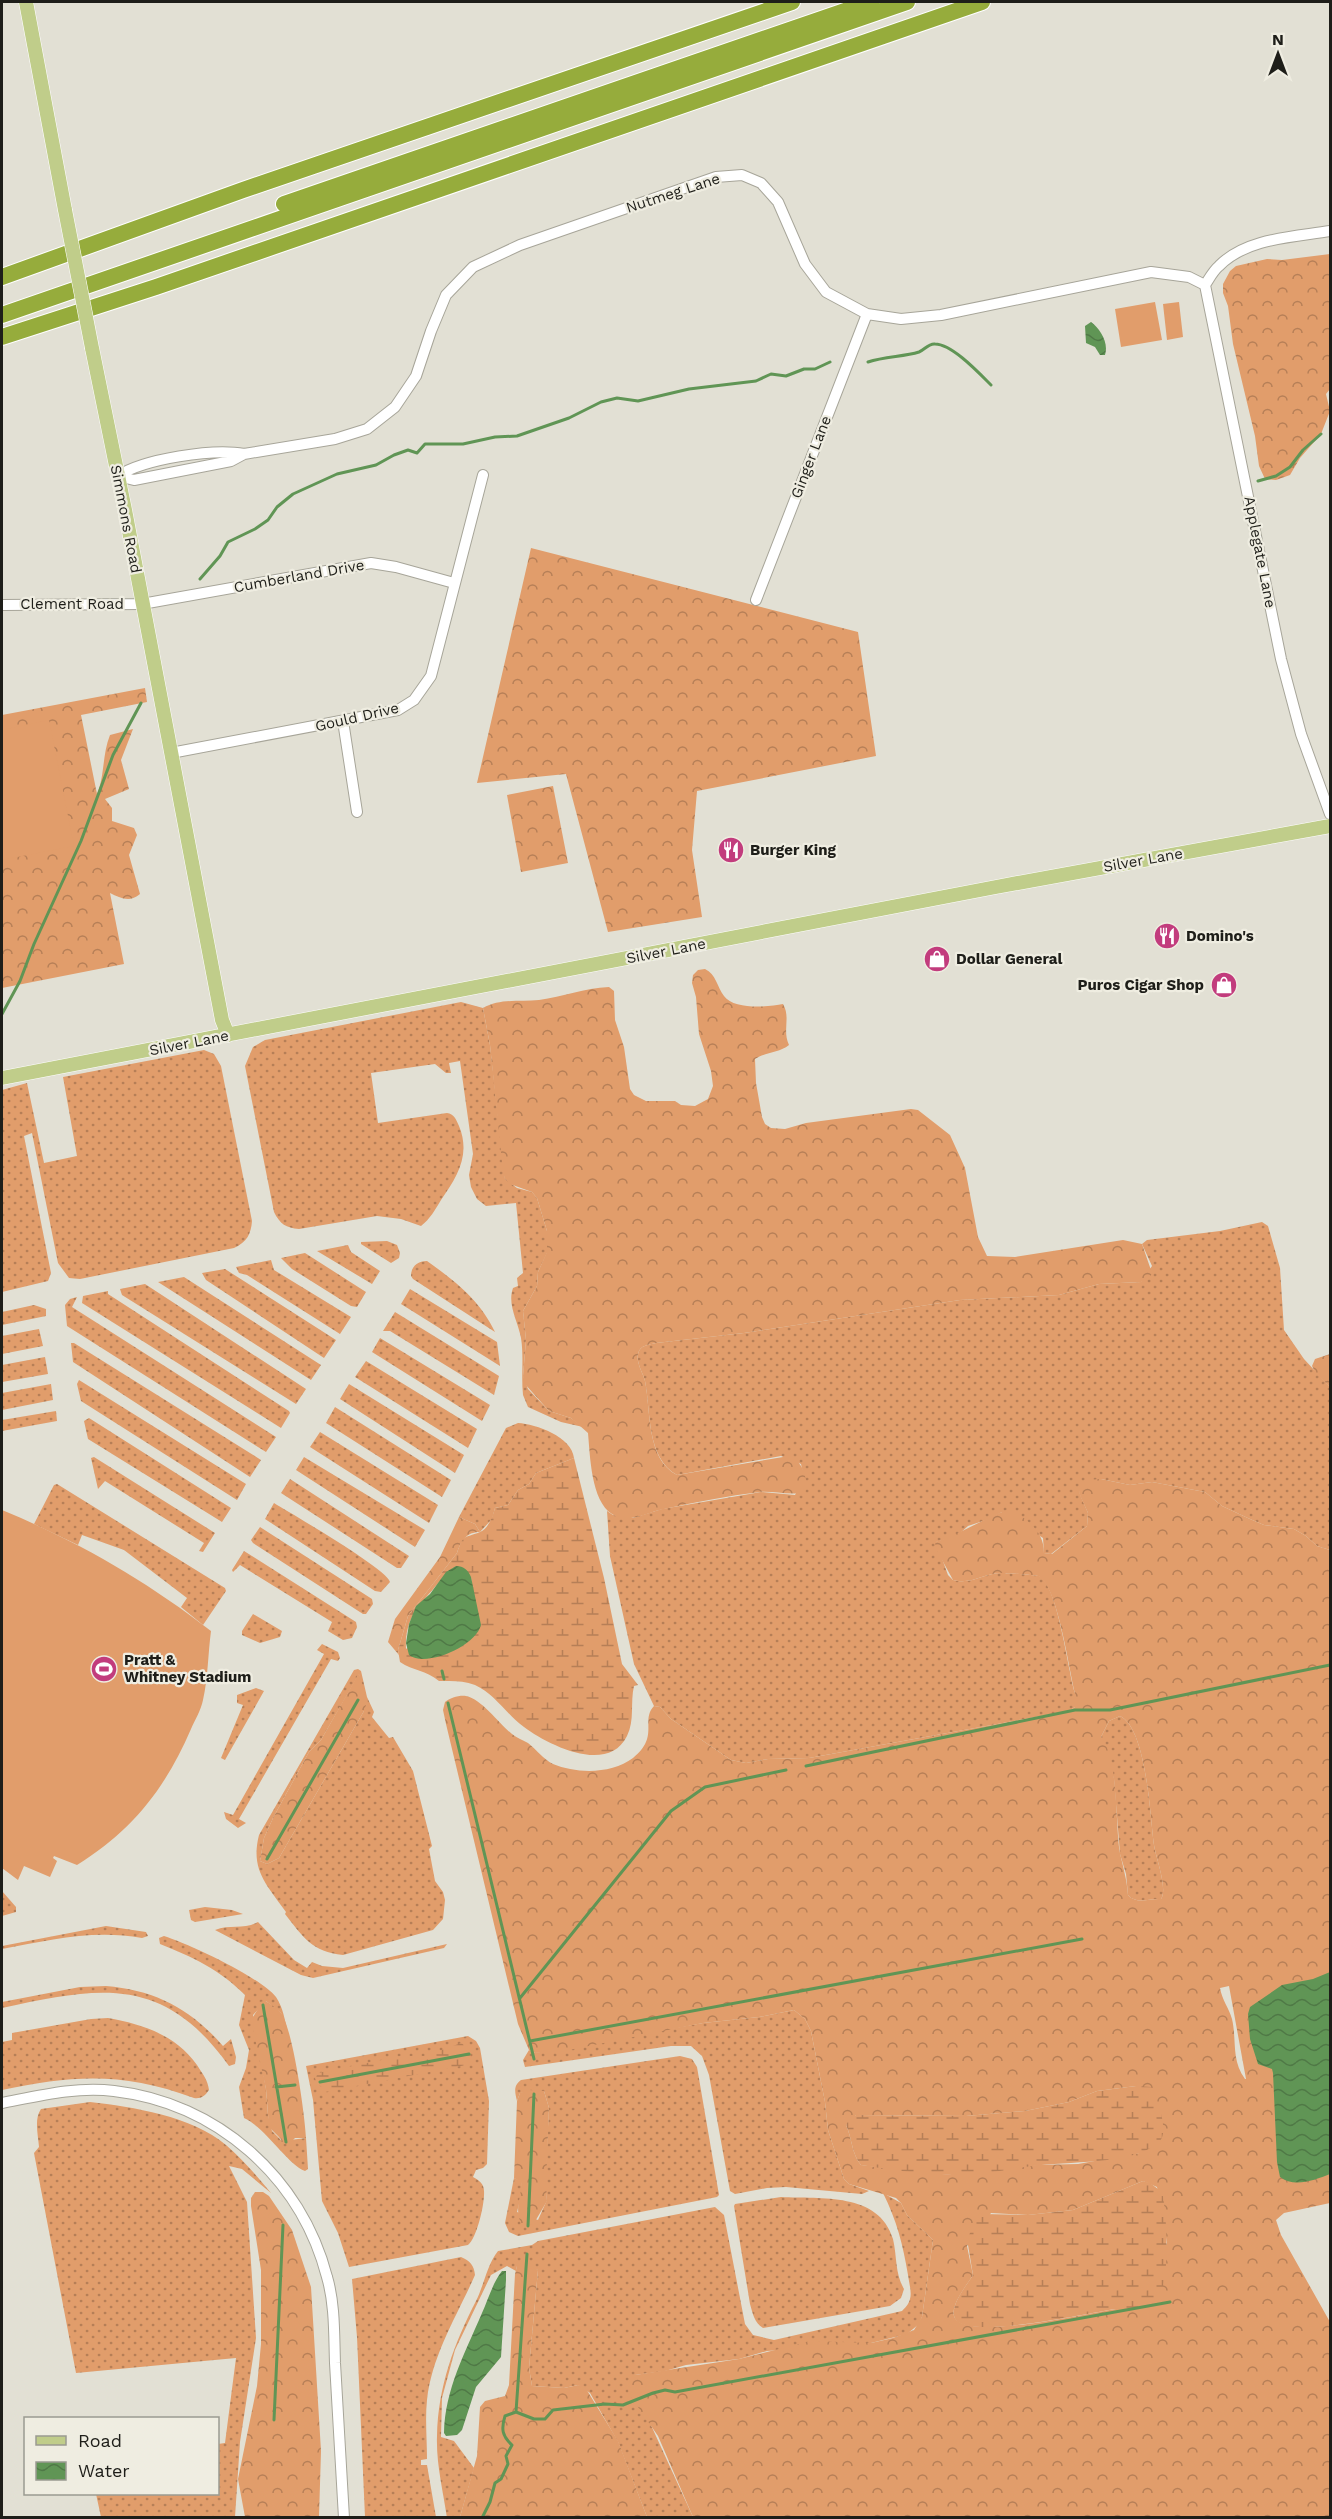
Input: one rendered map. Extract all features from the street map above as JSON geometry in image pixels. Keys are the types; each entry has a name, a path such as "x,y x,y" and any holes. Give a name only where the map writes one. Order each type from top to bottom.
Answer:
{"highway":[{"path":"2,277 252,187 792,2"},
{"path":"2,303 871,2"},
{"path":"2,315 907,2"},
{"path":"2,337 982,2"}],"main road":[{"name":"Simmons Road","path":"26,2 222,1020 228,1035"},
{"name":"Silver Lane","path":"2,1078 996,887 1330,826"}],"street":[{"name":"Nutmeg Lane","path":"118,476 134,480 221,458 231,461 244,454 335,439 367,429 395,407 417,376 431,331 446,295 473,267 520,244 716,177 742,175 761,183 778,202 805,264 826,292 867,314 901,319 941,315 1151,272 1189,277 1205,285"},
{"path":"1205,285 1218,266 1237,252 1264,242 1330,231"},
{"name":"Applegate Lane","path":"1205,285 1281,659 1301,734 1330,814"},
{"name":"Ginger Lane","path":"756,600 867,314"},
{"name":"Gould Drive","path":"171,753 398,710 414,700 425,687 430,676 483,475"},
{"name":"Cumberland Drive","path":"142,604 371,563 380,563 454,583"},
{"name":"Clement Road","path":"2,604 142,604"},
{"path":"343,721 357,812"},
{"path":"2,2103 48,2094 89,2090 113,2091 163,2101 222,2129 250,2150 281,2182 314,2238 328,2277 333,2324 344,2517"}],"green space":[{"path":"1330,254 1330,389 1326,394 1330,411 1321,434 1300,458 1290,475 1276,480 1265,479 1259,466 1255,436 1233,344 1223,284 1230,271 1236,266 1267,259 1282,260"},
{"path":"1155,302 1162,340 1121,347 1115,309"},
{"path":"1179,302 1183,337 1167,340 1163,304"},
{"path":"531,548 858,632 876,756 697,791 692,850 702,917 608,932 566,774 477,783"},
{"path":"145,688 147,702 81,715 97,794 110,735 133,729 121,760 129,789 105,799 112,808 112,821 134,828 137,835 129,855 140,894 129,899 110,893 124,964 2,988 2,715"},
{"path":"49,720 74,846 2,860 2,730"},
{"path":"553,786 568,863 521,872 507,795"},
{"path":"705,969 712,974 724,996 735,1004 769,1006 783,1004 785,1009 789,1045 755,1059 756,1083 765,1124 771,1128 785,1129 806,1123 911,1109 918,1110 950,1135 965,1168 978,1237 987,1256 1015,1257 1123,1240 1142,1244 1152,1273 1149,1279 1141,1282 1099,1284 1059,1295 960,1300 645,1346 639,1351 638,1361 645,1381 655,1446 667,1468 677,1475 789,1456 798,1461 801,1466 806,1487 805,1492 766,1492 724,1497 638,1517 624,1518 612,1514 600,1499 593,1477 588,1433 571,1418 549,1411 524,1383 526,1340 523,1311 537,1286 538,1272 547,1252 547,1231 537,1198 532,1192 510,1184 505,1179 490,1045 483,1008 503,1002 539,1000 609,987 614,991 615,1020 624,1047 630,1089 634,1095 646,1101 675,1101 681,1105 695,1106 708,1099 713,1086 711,1071 699,1034 696,997 692,983 693,975 698,970"},
{"path":"461,1002 483,1008 490,1045 505,1179 517,1188 532,1192 537,1198 547,1231 547,1253 538,1272 537,1286 523,1311 526,1340 523,1376 528,1389 549,1411 571,1418 583,1427 561,1422 528,1407 523,1395 521,1338 511,1301 513,1288 518,1286 517,1278 523,1273 516,1203 486,1206 477,1199 471,1187 469,1175 473,1154 460,1061 449,1063 451,1073 446,1073 435,1064 371,1073 378,1123 447,1113 456,1119 459,1126 464,1147 457,1174 434,1211 421,1226 401,1219 377,1216 299,1229 284,1225 274,1212 245,1066 253,1047 265,1040"},
{"path":"204,1050 214,1054 221,1066 252,1221 251,1230 245,1240 234,1248 80,1279 69,1278 58,1263 32,1133 24,1136 51,1273 48,1281 2,1292 2,1090 27,1083 44,1163 77,1156 63,1077"},
{"path":"1262,1222 1268,1226 1280,1268 1284,1330 1304,1359 1330,1387 1330,1550 1317,1546 1294,1529 1264,1525 1250,1519 1222,1506 1205,1492 1152,1482 1130,1485 1101,1479 1079,1492 1088,1513 1087,1526 1051,1554 1044,1553 1043,1538 1002,1512 968,1526 957,1536 936,1542 948,1575 953,1580 966,1581 1005,1573 1039,1576 1046,1583 1057,1611 1075,1693 1075,1707 1069,1711 809,1758 768,1759 746,1763 731,1760 671,1719 660,1707 654,1706 634,1664 610,1556 607,1511 613,1515 633,1518 662,1509 761,1492 795,1495 804,1478 801,1464 781,1456 677,1475 667,1467 655,1446 652,1433 645,1381 638,1361 638,1354 642,1347 656,1343 744,1333 960,1300 1059,1295 1099,1284 1141,1282 1152,1266 1142,1244 1147,1240 1220,1231"},
{"path":"387,1241 397,1245 400,1253 399,1258 391,1263 361,1244 361,1242"},
{"path":"348,1245 351,1252 380,1271 372,1284 317,1251"},
{"path":"305,1253 366,1292 357,1307 351,1306 292,1269 281,1258"},
{"path":"271,1260 274,1270 351,1317 340,1334 247,1275 239,1273 236,1267"},
{"path":"427,1261 457,1284 474,1301 495,1332 413,1279 411,1273 413,1267 420,1262"},
{"path":"225,1269 336,1340 324,1358 206,1280 202,1273"},
{"path":"184,1277 321,1365 311,1380 158,1282"},
{"path":"145,1284 306,1389 296,1404 122,1295 120,1289"},
{"path":"410,1289 497,1342 500,1366 401,1304"},
{"path":"108,1291 108,1294 289,1411 281,1428 82,1303 83,1296"},
{"path":"77,1297 72,1307 276,1437 266,1452 67,1326 65,1305 70,1299"},
{"path":"34,1305 46,1309 46,1316 2,1325 2,1312"},
{"path":"395,1312 499,1376 494,1395 390,1331 383,1331"},
{"path":"39,1329 43,1346 2,1354 2,1336"},
{"path":"380,1338 490,1405 482,1421 372,1352"},
{"path":"71,1343 261,1460 250,1477 73,1362"},
{"path":"1330,1354 1330,1387 1312,1366 1315,1359"},
{"path":"45,1357 48,1374 2,1382 2,1365"},
{"path":"366,1361 477,1429 468,1448 355,1377"},
{"path":"79,1380 246,1484 237,1500 81,1401 77,1384"},
{"path":"51,1384 53,1400 2,1410 2,1393"},
{"path":"349,1384 464,1455 455,1473 340,1399"},
{"path":"335,1407 451,1480 442,1497 326,1423"},
{"path":"56,1411 57,1421 2,1431 2,1420"},
{"path":"89,1418 231,1508 222,1522 88,1439 84,1421"},
{"path":"518,1423 543,1429 560,1438 572,1451 574,1458 536,1473 529,1484 518,1490 508,1505 495,1508 492,1519 480,1532 475,1524 459,1517 506,1428"},
{"path":"320,1432 438,1505 429,1523 310,1447"},
{"path":"94,1457 215,1533 203,1552 199,1551 204,1543 105,1481 98,1489 91,1458"},
{"path":"304,1457 425,1530 415,1547 296,1470"},
{"path":"574,1458 604,1578 622,1664 638,1685 634,1686 631,1724 627,1736 618,1748 606,1754 577,1753 562,1748 524,1727 489,1694 475,1685 439,1681 400,1662 398,1650 408,1616 457,1553 463,1539 485,1528 495,1508 508,1505 518,1490 529,1484 536,1473","holes":["446,1573 471,1577 473,1596 406,1649 406,1636 413,1616"]},
{"path":"290,1479 409,1556 401,1568 397,1568 281,1493"},
{"path":"1101,1479 1130,1485 1152,1482 1205,1492 1222,1506 1250,1519 1264,1525 1294,1529 1317,1546 1330,1550 1330,2203 1284,2213 1276,2220 1281,2235 1330,2322 1330,2517 693,2517 658,2436 629,2394 628,2387 635,2375 739,2359 811,2341 871,2343 914,2330 922,2317 933,2240 907,2215 896,2198 849,2184 844,2179 828,2130 811,2031 805,2019 794,2010 759,2017 703,2023 564,2051 535,2053 529,2050 518,2024 446,1724 443,1710 445,1702 460,1696 472,1698 512,1734 528,1743 549,1762 583,1771 605,1770 633,1758 646,1743 650,1712 654,1706 660,1707 671,1719 731,1760 746,1763 768,1759 809,1758 1069,1711 1075,1707 1075,1693 1057,1611 1045,1583 1038,1576 1002,1573 966,1581 953,1580 936,1549 935,1542 1010,1509 1033,1526 1041,1538 1044,1553 1052,1554 1087,1526 1088,1513 1079,1493 1080,1485 1086,1480","holes":["1120,1716 1129,1724 1142,1755 1154,1845 1163,1888 1161,1899 1135,1900 1128,1895 1118,1841 1114,1775 1107,1747 1101,1737 1109,1721","1229,1986 1246,2079 1238,2065 1232,2019 1220,1988","1136,2086 1139,2153 1078,2164 1036,2165 951,2175 861,2165 846,2125 856,2115 966,2116 1025,2111 1069,2102 1097,2091","1143,2181 1157,2187 1167,2243 1139,2309 1116,2309 1029,2324 979,2327 962,2324 954,2316 957,2300 973,2275 967,2246 991,2213 1028,2215 1073,2210"]},
{"path":"57,1484 225,1588 226,1591 203,1625 181,1607 187,1598 124,1550 82,1535 78,1545 34,1524 54,1485"},
{"path":"274,1503 357,1554 385,1575 390,1582 381,1592 375,1591 265,1519"},
{"name":"Pratt & Whitney Stadium","path":"2,1510 58,1535 111,1563 211,1631 206,1683 201,1707 170,1771 145,1807 114,1838 77,1865 54,1856 53,1858 57,1861 50,1877 24,1866 18,1880 2,1868"},
{"path":"459,1517 475,1524 480,1532 465,1538 457,1553 408,1616 398,1650 399,1655 388,1642 395,1619 440,1557"},
{"path":"260,1527 372,1599 373,1604 366,1614 253,1543 251,1540"},
{"path":"244,1551 356,1622 357,1627 352,1638 343,1640 328,1631 332,1622 240,1565 233,1572 232,1570"},
{"path":"253,1614 282,1631 280,1637 260,1643 242,1635 242,1631"},
{"path":"322,1644 338,1652 340,1658 338,1661 331,1659 239,1819 246,1823 238,1828 226,1819 224,1812 233,1815 324,1654 317,1650"},
{"path":"354,1670 361,1671 367,1697 374,1712 372,1717 389,1738 393,1737 413,1771 432,1846 429,1849 435,1881 443,1892 445,1900 443,1919 433,1930 343,1955 323,1951 297,1930 262,1877 257,1858 257,1847 259,1835","holes":["359,1674 364,1711 279,1858 267,1864 260,1861 264,1838 273,1818 309,1752 321,1740"]},
{"path":"359,1673 367,1702 364,1711 279,1858 267,1864 260,1861 264,1838 273,1818 309,1752 321,1740"},
{"path":"256,1688 264,1691 225,1760 221,1758 243,1705 237,1703 237,1695"},
{"path":"1120,1716 1129,1724 1142,1755 1154,1845 1163,1888 1161,1899 1135,1900 1128,1895 1126,1874 1120,1854 1114,1779 1101,1737 1109,1721"},
{"path":"2,1891 16,1907 16,1912 2,1916"},
{"path":"205,1907 232,1910 243,1914 195,1922 191,1920 189,1910"},
{"path":"258,1922 294,1960 307,1968 312,1962 322,1966 343,1968 447,1944 444,1948 313,1978 301,1975 215,1930 247,1926"},
{"path":"106,1926 146,1932 148,1936 142,1938 89,1935 2,1949 2,1946"},
{"path":"164,1936 240,1971 268,1989 276,1997 284,2014 288,2033 281,2013 266,2001 253,2015 266,2089 268,2115 272,2131 282,2141 306,2138 308,2169 305,2171 244,2118 239,2087 246,2068 249,2050 239,2025 245,1995 226,1978 206,1965 160,1944 159,1938"},
{"path":"106,1986 140,1992 171,2004 198,2022 223,2046 231,2039 236,2057 235,2064 229,2066 204,2036 179,2015 154,2002 128,1995 99,1993 70,1995 2,2008 2,2002 80,1987"},
{"path":"266,2001 281,2013 285,2022 301,2093 306,2138 295,2138 289,2144 282,2144 281,2139 269,2127 266,2089 251,2020 258,2009 259,2002"},
{"path":"794,2010 805,2019 811,2031 828,2130 844,2179 849,2184 869,2191 862,2194 786,2187 735,2194 730,2191 709,2075 702,2056 691,2046 671,2046 525,2067 523,2060 529,2050 535,2053 703,2023 759,2017"},
{"path":"108,2018 157,2032 179,2046 197,2065 209,2090 201,2097 194,2098 121,2080 76,2079 2,2090 2,2042 12,2040 12,2033"},
{"path":"468,2036 476,2041 480,2048 489,2101 487,2164 476,2170 473,2177 483,2186 482,2212 471,2241 468,2245 349,2267 338,2233 322,2201 313,2100 306,2066"},
{"path":"461,2043 470,2049 471,2056 466,2065 325,2092 324,2088 317,2084 315,2078 318,2073 401,2056 426,2056"},
{"path":"680,2056 692,2059 697,2067 719,2195 518,2236 509,2232 505,2223 514,2178 521,2181 522,2192 517,2212 538,2220 547,2200 545,2184 549,2108 544,2091 520,2093 517,2101 515,2089 518,2082"},
{"path":"1136,2086 1151,2087 1162,2116 1162,2138 1147,2150 1116,2159 1047,2164 962,2175 895,2170 861,2165 846,2125 849,2119 856,2115 966,2116 1025,2111 1069,2102 1097,2091"},
{"path":"529,2090 544,2091 549,2108 547,2201 533,2225 521,2224 518,2207 521,2182 514,2178 517,2101 520,2093"},
{"path":"90,2102 143,2110 179,2120 212,2135 226,2145 271,2193 242,2169 229,2166 247,2202 256,2338 240,2442 235,2517 101,2517 96,2495 219,2495 219,2444 225,2443 236,2358 76,2373 34,2153 39,2147 37,2122 41,2109"},
{"path":"1143,2181 1162,2192 1165,2215 1167,2248 1164,2279 1161,2292 1152,2304 1141,2308 1109,2310 1029,2324 982,2327 966,2325 956,2320 954,2309 956,2303 973,2275 967,2239 977,2219 983,2214 1028,2215 1073,2210"},
{"path":"255,2192 263,2192 269,2196 292,2230 311,2287 321,2451 319,2517 245,2517 238,2479 257,2386 261,2344 261,2270 251,2206 251,2198"},
{"path":"883,2193 901,2203 907,2215 933,2240 922,2317 919,2324 907,2334 871,2343 767,2351 739,2359 686,2365 665,2371 635,2375 650,2423 693,2517 647,2517 618,2442 590,2393 578,2385 564,2388 532,2386 529,2368 538,2270 517,2266 516,2271 507,2266 491,2275 455,2350 442,2398 441,2437 454,2441 474,2468 460,2517 447,2518 437,2446 440,2400 454,2349 479,2295 491,2262 498,2251 532,2245 538,2241 715,2207 724,2215 745,2324 753,2335 774,2340 902,2311 907,2306 911,2293 904,2253 896,2223"},
{"path":"781,2197 847,2201 875,2213 886,2224 893,2239 898,2271 904,2289 901,2298 890,2306 763,2328 760,2326 754,2318 750,2304 734,2206"},
{"path":"461,2257 471,2264 475,2275 434,2367 426,2407 427,2459 421,2460 421,2465 427,2465 436,2517 365,2517 357,2337 352,2279"},
{"path":"523,2261 538,2270 529,2368 532,2386 564,2388 578,2385 585,2387 618,2441 647,2517 460,2517 477,2456 480,2407 485,2401 505,2396 509,2385 515,2274 517,2266"}],"water":[{"path":"1091,322 1103,336 1106,345 1105,355 1100,355 1095,347 1086,343 1085,326"},
{"path":"456,1566 465,1569 471,1577 481,1625 477,1633 461,1647 438,1657 427,1659 409,1655 406,1643 409,1624 416,1606 430,1594 446,1572"},
{"path":"1330,1972 1330,2174 1311,2180 1292,2182 1280,2177 1277,2162 1273,2073 1272,2069 1258,2064 1250,2039 1248,2014 1250,2007 1282,1985 1313,1979"},
{"path":"502,2271 506,2271 506,2280 501,2357 476,2387 462,2430 457,2435 446,2436 444,2433 445,2417 452,2386 491,2291"}],"waterway":[{"path":"868,362 919,352 933,344 942,345 965,360 991,385"},
{"path":"200,579 220,556 228,542 268,520 277,507 293,494 337,474 376,465 408,450 417,453 425,444 463,444 495,437 517,436 569,418 601,402 617,398 638,401 689,389 756,381 771,374 786,376 804,369 815,369 830,362"},
{"path":"1258,481 1276,476 1290,467 1303,450 1321,434"},
{"path":"2,1014 20,981 34,944 81,841 113,755 141,703"},
{"path":"806,1766 1075,1710 1110,1710 1330,1665"},
{"path":"442,1671 444,1679"},
{"path":"267,1859 358,1700"},
{"path":"448,1703 534,2059"},
{"path":"520,1998 671,1811 705,1787 786,1770"},
{"path":"530,2041 1082,1939"},
{"path":"263,2005 286,2142"},
{"path":"320,2082 469,2054"},
{"path":"276,2087 295,2085"},
{"path":"528,2226 534,2094"},
{"path":"274,2420 283,2225"},
{"path":"482,2518 490,2502 495,2483 501,2479 508,2464 506,2456 512,2445 504,2435 503,2425 505,2416 516,2412 527,2254"},
{"path":"516,2412 534,2419 545,2419 553,2410 605,2404 623,2405 665,2390 675,2392 1170,2302"}],"place":[{"name":"Burger King","path":"731,850"},
{"name":"Domino's","path":"1167,936"},
{"name":"Dollar General","path":"937,959"},
{"name":"Puros Cigar Shop","path":"1224,985"},
{"name":"Pratt & Whitney Stadium","path":"104,1669"}]}
